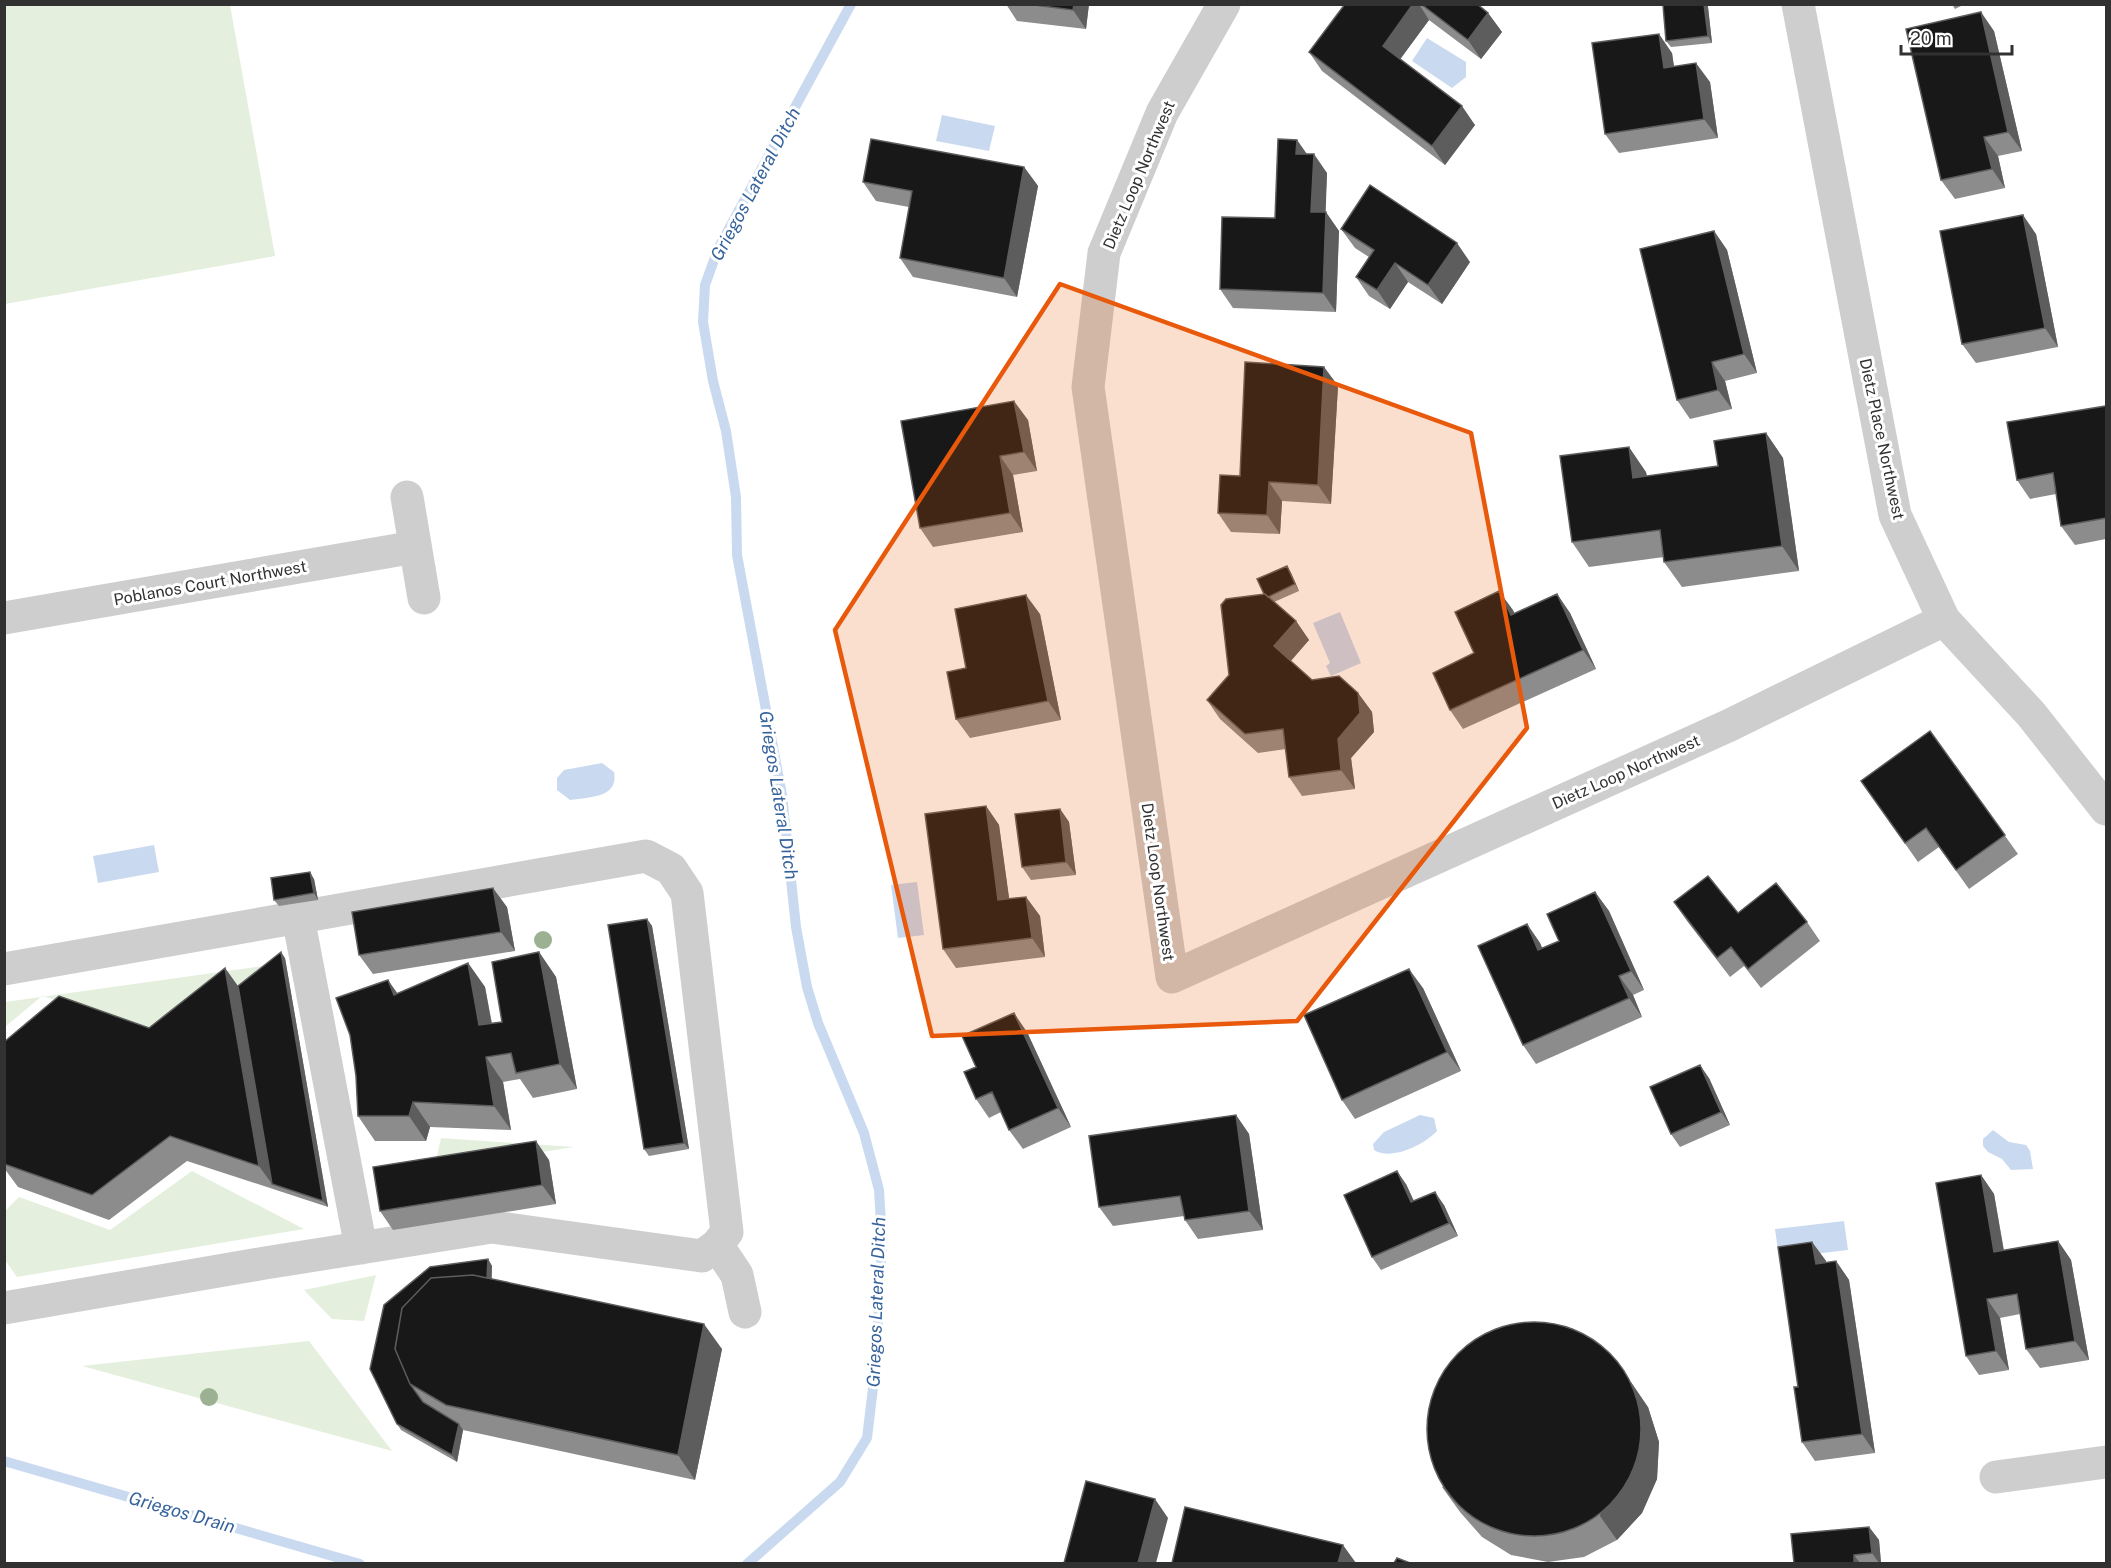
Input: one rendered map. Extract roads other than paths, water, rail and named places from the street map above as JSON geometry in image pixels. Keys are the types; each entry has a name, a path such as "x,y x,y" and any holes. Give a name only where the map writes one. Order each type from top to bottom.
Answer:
{"street":[{"name":"Dietz Loop Northwest","path":"1224,4 1162,113 1104,253 1088,387 1172,977 1730,725 1944,620"},
{"name":"Dietz Place Northwest","path":"1798,4 1895,515 1944,620 2031,714 2106,809"},
{"path":"407,497 424,598"},
{"name":"Poblanos Court Northwest","path":"4,618 415,547"},
{"path":"4,969 646,856 670,869 687,893 728,1232 717,1245 702,1256 492,1227 4,1308"},
{"path":"298,917 361,1248"},
{"path":"717,1245 737,1275 745,1312"},
{"path":"1996,1477 2106,1462"}],"water":[{"path":"1427,38 1466,62 1466,77 1452,88 1412,61"},
{"path":"942,115 995,126 989,151 936,141"},
{"path":"1340,612 1361,663 1331,676 1326,666 1330,663 1313,623"},
{"path":"602,763 614,772 614,781 612,787 601,795 570,800 557,790 557,778 564,770"},
{"path":"154,845 159,872 98,883 93,856"},
{"path":"917,882 924,935 898,938 891,885"},
{"path":"1420,1115 1434,1118 1437,1131 1431,1136 1416,1146 1398,1153 1381,1153 1374,1150 1373,1144 1384,1132"},
{"path":"1993,1130 2009,1142 2026,1145 2030,1151 2033,1169 2011,1170 2002,1159 1988,1152 1983,1146 1983,1139"},
{"path":"1844,1221 1848,1250 1779,1258 1775,1229"}],"waterway":[{"name":"Griegos Lateral Ditch","path":"747,1564 840,1482 867,1438 876,1363 882,1241 879,1190 864,1133 818,1023 807,987 796,927 782,795 737,555 736,497 726,431 713,381 703,322 705,285 718,249 851,4"},
{"name":"Griegos Drain","path":"4,1461 360,1564"}]}
